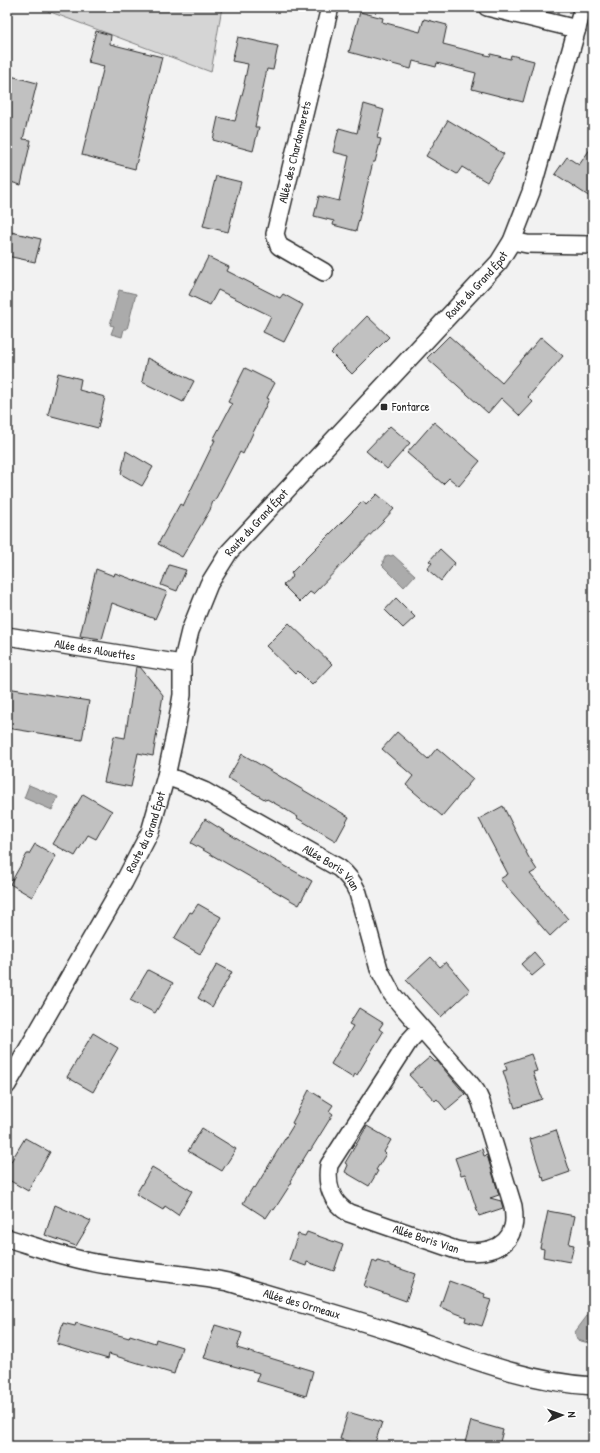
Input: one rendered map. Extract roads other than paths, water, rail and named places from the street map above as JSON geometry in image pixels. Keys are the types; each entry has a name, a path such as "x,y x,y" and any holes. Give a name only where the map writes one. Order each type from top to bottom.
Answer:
{"street":[{"name":"Allée des Chardonnerets","path":"324,272 279,246 276,234 330,7"},
{"path":"487,7 577,29"},
{"name":"Route du Grand Épot","path":"7,1085 124,882 150,832 166,776 176,730 182,695 182,664 190,631 198,608 209,584 229,552 499,262 512,241 531,192 583,7"},
{"path":"512,241 526,244 593,245"},
{"name":"Allée des Alouettes","path":"7,636 182,664"},
{"name":"Allée Boris Vian","path":"166,776 204,791 339,868 347,874 353,882 358,893 379,969 386,985 392,994 476,1092 481,1102 513,1206 514,1223 509,1236 496,1248 482,1252 466,1252 456,1250 349,1213 342,1209 332,1195 328,1174 329,1165 409,1041 421,1028"},
{"name":"Allée des Ormeaux","path":"7,1238 83,1261 108,1266 208,1278 228,1282 393,1332 510,1372 546,1380 593,1386"}],"place":[{"name":"Fontarce","path":"384,407"}]}
